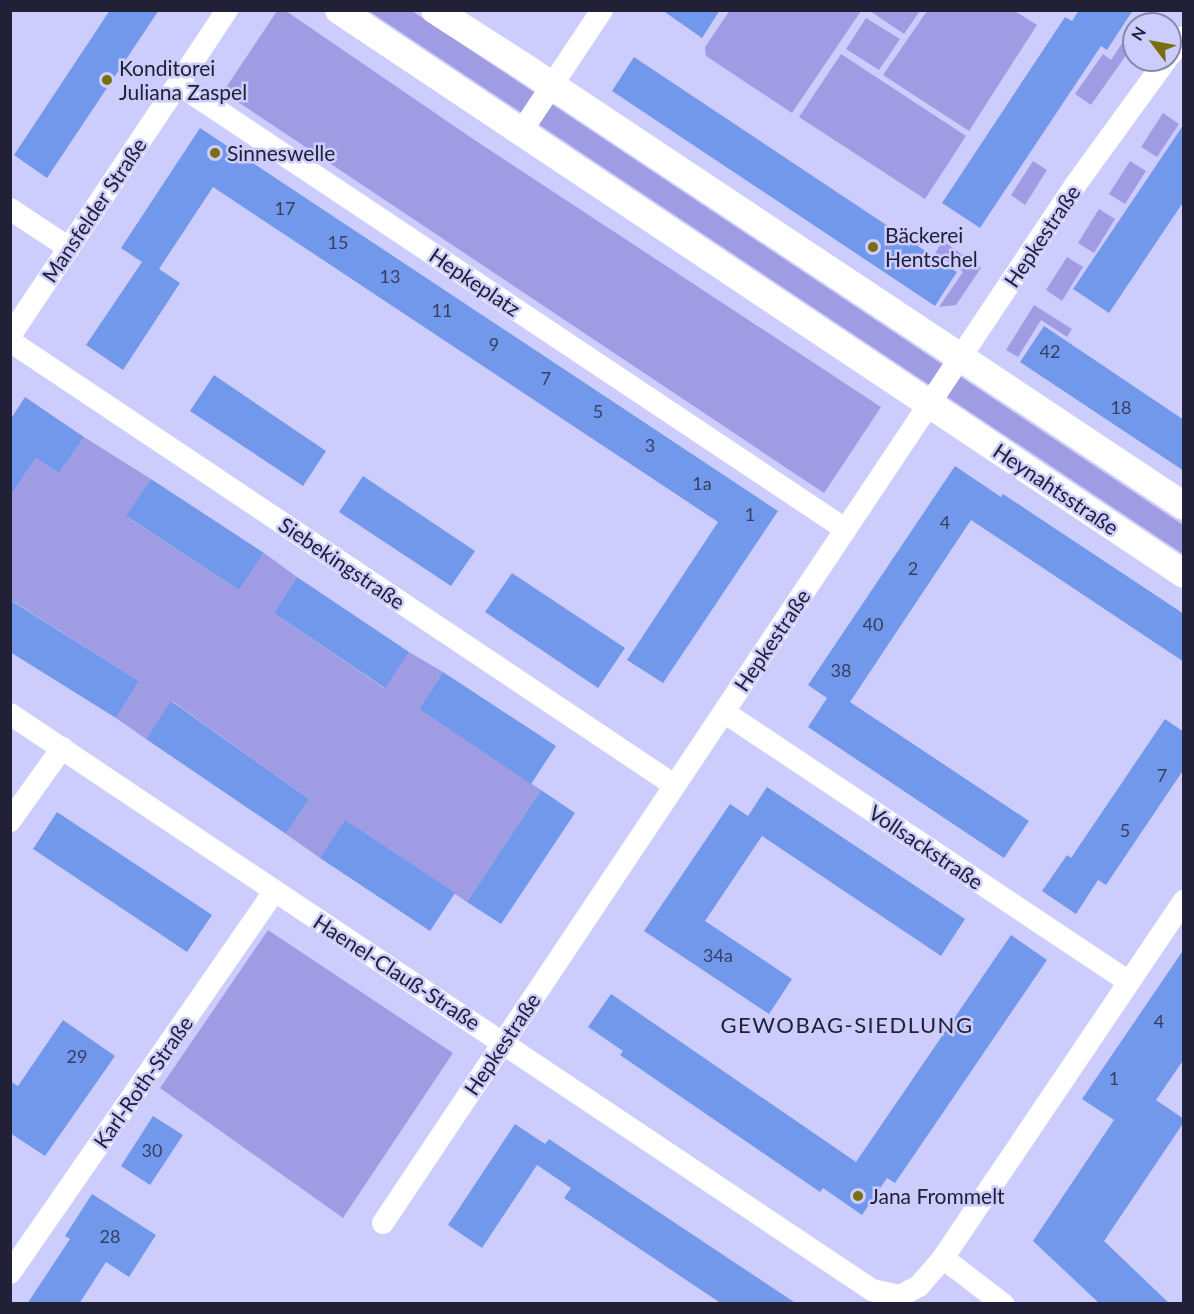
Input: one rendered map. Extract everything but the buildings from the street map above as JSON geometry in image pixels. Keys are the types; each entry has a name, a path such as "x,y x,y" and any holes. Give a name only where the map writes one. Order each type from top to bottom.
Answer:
{"street":[{"path":"178,84 227,10"},
{"path":"339,10 929,404"},
{"path":"435,10 552,85 1184,506"},
{"path":"521,132 602,10"},
{"name":"Hepkestraße","path":"382,1223 1076,184 1157,72"},
{"name":"Mansfelder Straße","path":"10,336 178,84"},
{"name":"Hepkeplatz","path":"178,84 845,529"},
{"path":"10,209 69,248"},
{"name":"Siebekingstraße","path":"10,341 674,785"},
{"name":"Heynahtsstraße","path":"929,404 1184,574"},
{"name":"Vollsackstraße","path":"724,712 1129,982"},
{"name":"Haenel-Clauß-Straße","path":"10,714 872,1290 900,1296 919,1286 943,1258"},
{"path":"10,821 62,748"},
{"name":"Karl-Roth-Straße","path":"10,1273 275,891"},
{"path":"1003,1304 943,1258 1184,901"}],"shaded area":[{"path":"730,10 861,11 792,113 706,56 705,47"},
{"path":"277,11 286,11 476,141 881,407 824,493 223,92"},
{"path":"369,11 412,11 1183,525 1183,554"},
{"path":"870,11 920,11 904,34"},
{"path":"927,11 1015,11 1037,25 969,131 883,75"},
{"path":"866,18 900,39 879,70 846,49"},
{"path":"1122,43 1122,61 1091,105 1075,94 1103,54 1111,60"},
{"path":"841,54 966,136 925,199 799,117"},
{"path":"1163,113 1179,124 1157,157 1141,147"},
{"path":"1033,161 1047,170 1025,205 1011,195"},
{"path":"1130,161 1146,171 1125,204 1109,194"},
{"path":"1099,209 1115,219 1094,253 1078,243"},
{"path":"943,241 981,268 956,305 939,307 963,272 935,253"},
{"path":"1067,257 1083,267 1062,301 1046,290"},
{"path":"1034,305 1072,329 1067,337 1041,320 1018,357 1006,350"},
{"path":"84,437 151,479 127,517 239,590 264,553 297,577 274,613 384,688 409,652 443,672 419,709 541,790 467,902 345,821 320,858 286,834 309,799 172,701 146,739 116,718 139,681 11,600 10,496 36,458 59,473"},
{"path":"268,930 453,1053 343,1218 160,1088"}],"place":[{"name":"Konditorei Juliana Zaspel","path":"107,80"},
{"name":"Sinneswelle","path":"215,153"},
{"name":"Bäckerei Hentschel","path":"873,247"},
{"name":"Jana Frommelt","path":"858,1196"}],"district":[{"name":"GEWOBAG-SIEDLUNG","path":"847,1025"}]}
